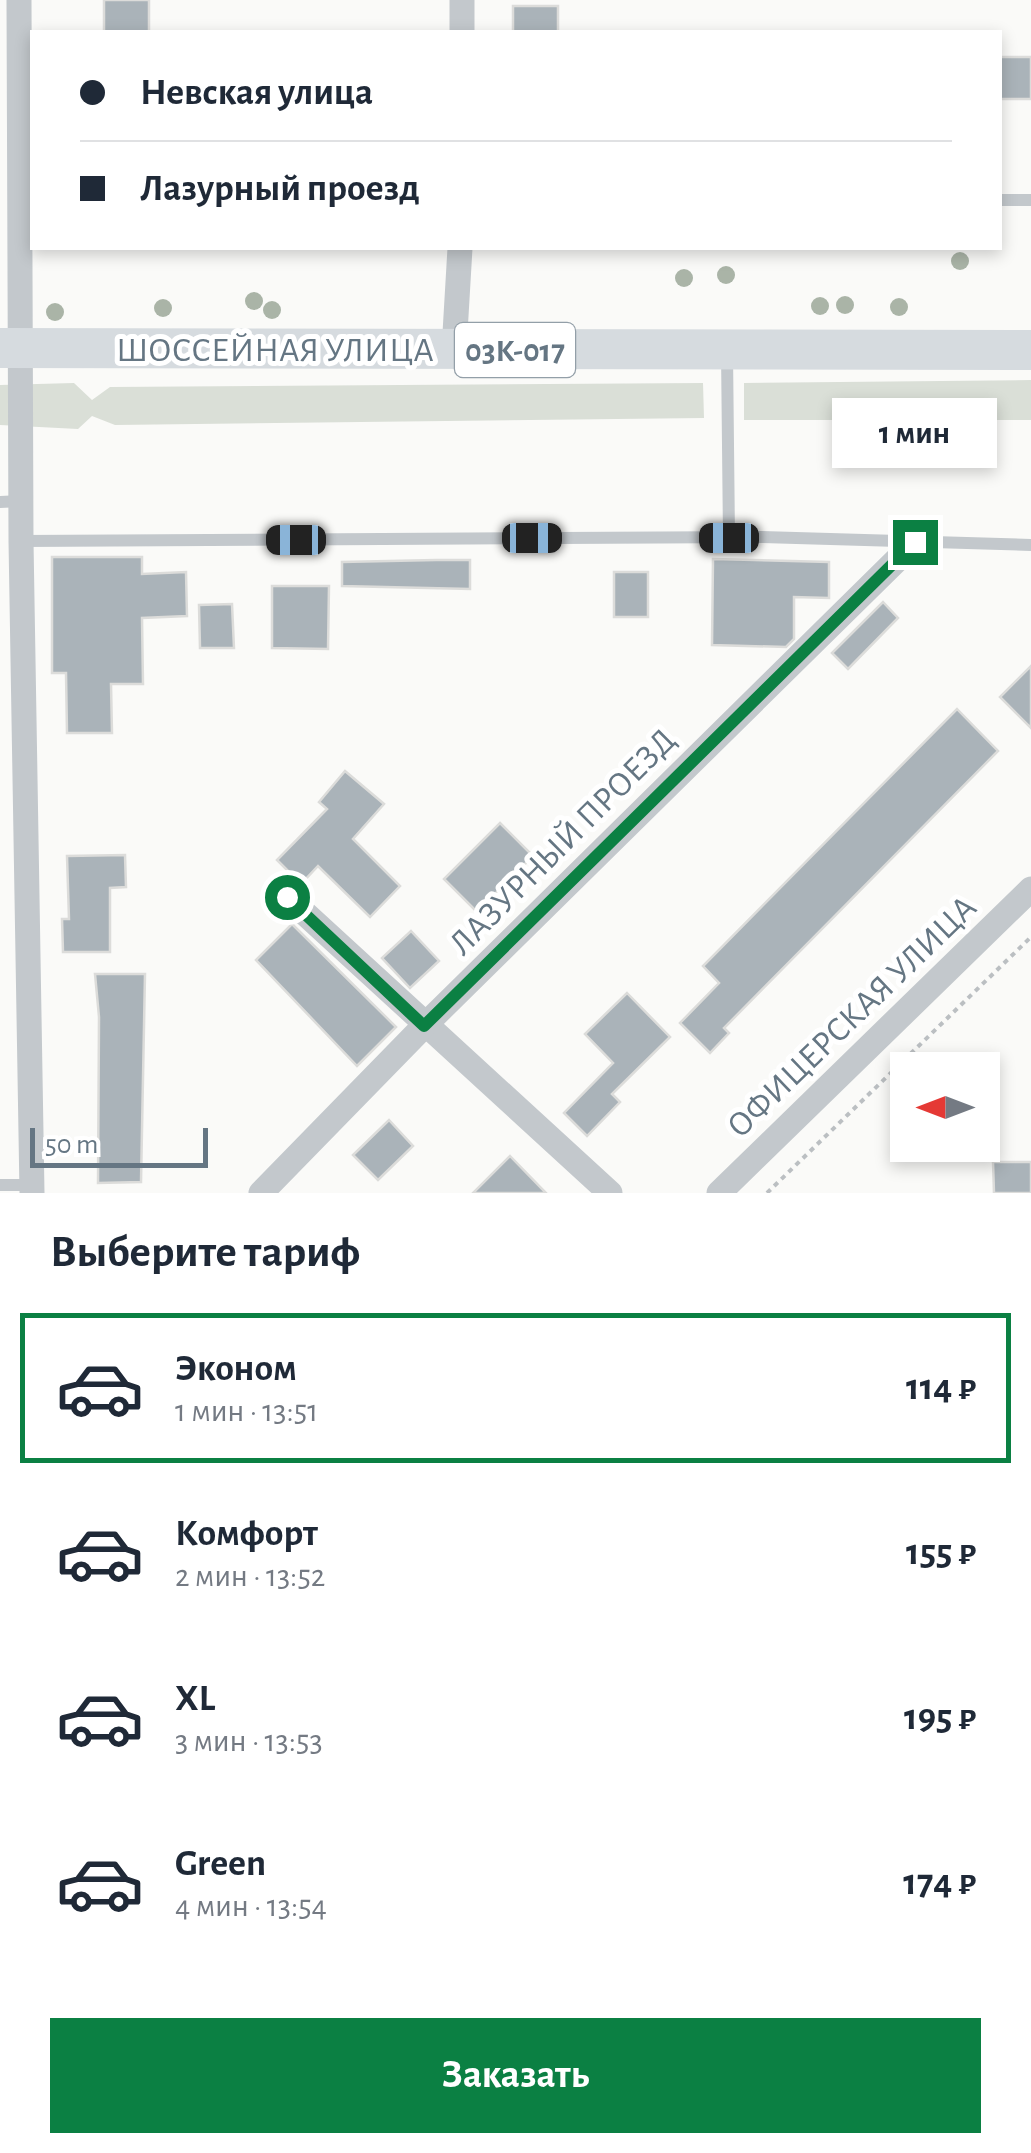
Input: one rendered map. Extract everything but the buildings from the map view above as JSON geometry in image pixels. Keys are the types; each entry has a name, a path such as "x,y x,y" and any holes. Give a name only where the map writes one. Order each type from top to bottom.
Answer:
{"main road":[{"name":"ШОССЕЙНАЯ УЛИЦА","path":"11,348 1031,350"}],"street":[{"path":"19,0 10,502 21,541 31,1189"},
{"path":"462,0 462,30"},
{"path":"454,350 460,250"},
{"name":"ЛАЗУРНЫЙ ПРОЕЗД","path":"262,1193 424,1026 915,542"},
{"name":"ОФИЦЕРСКАЯ УЛИЦА","path":"720,1193 1031,888"},
{"path":"287,897 610,1193"}],"lane":[{"path":"1002,200 1031,200"},
{"path":"727,350 729,538"},
{"path":"21,541 729,538 1031,545"},
{"path":"0,1184 31,1189"}],"path":[{"path":"767,1193 1031,937"}],"shaded area":[{"path":"1031,380 1031,420 744,420 744,383"},
{"path":"74,383 92,400 110,387 703,383 704,418 115,425 92,416 78,429 0,425 0,385"}],"route":[{"path":"287,897 424,1026 915,542"}]}
